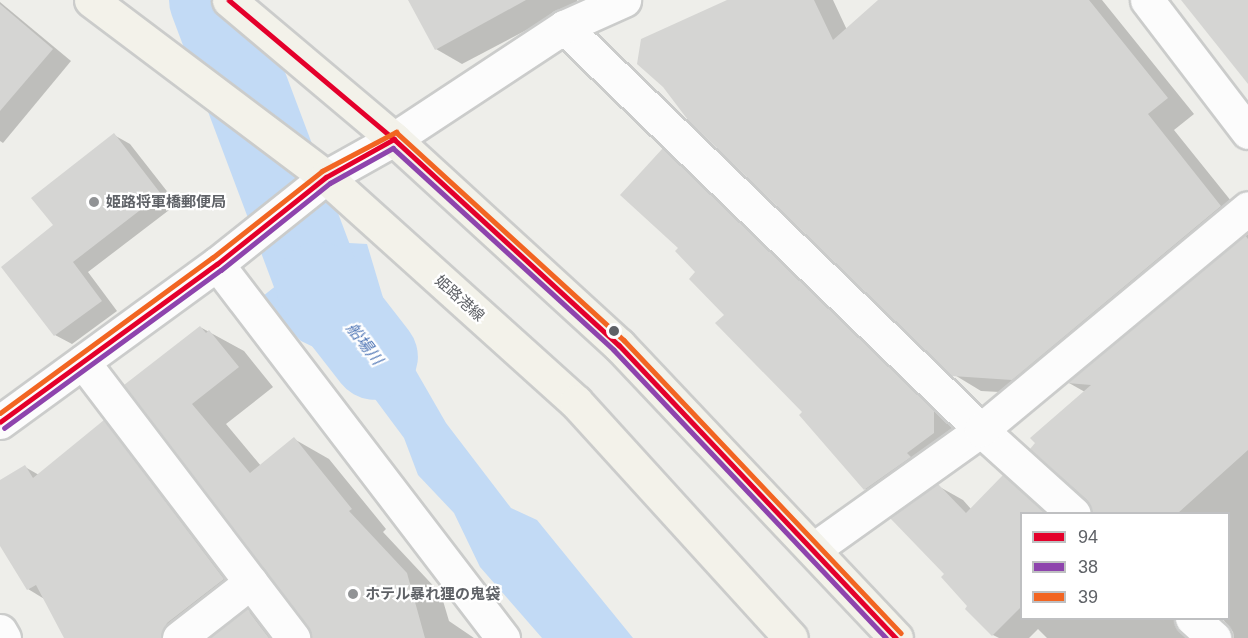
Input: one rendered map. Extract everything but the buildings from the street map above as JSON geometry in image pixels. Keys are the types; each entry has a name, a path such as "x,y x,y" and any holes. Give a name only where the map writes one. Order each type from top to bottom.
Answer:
{"main road":[{"name":"姫路港線","path":"90,0 327,177 576,402 791,638"},
{"path":"229,0 394,139 619,345 897,638"}],"street":[{"path":"1147,0 1248,132"},
{"path":"0,422 217,264 327,177 394,139 564,27 607,4"},
{"path":"564,27 981,430 1073,512"},
{"path":"814,549 981,430 1248,208"},
{"path":"217,264 503,638"},
{"path":"83,362 293,638"},
{"path":"179,638 251,582"},
{"path":"1194,620 1214,638"},
{"path":"0,631 4,638"}],"water":[{"path":"331,242 367,244 393,331 446,423 511,508 537,520 633,638 542,638 480,567 454,513 418,475 404,438 349,364 301,341 258,300"}],"waterway":[{"name":"船場川","path":"212,0 319,285 375,357"}],"transit line":[{"name":"94","path":"229,0 394,139 619,345 896,638"},
{"name":"39","path":"0,413 212,258 322,171 396,132 624,340 901,633"},
{"name":"94","path":"0,422 217,264 326,177 394,139"},
{"name":"38","path":"4,428 221,270 330,183 393,148 614,350 886,638"}],"place":[{"name":"姫路将軍橋郵便局","path":"94,202"},
{"name":"ホテル暴れ狸の鬼袋","path":"353,594"}]}
